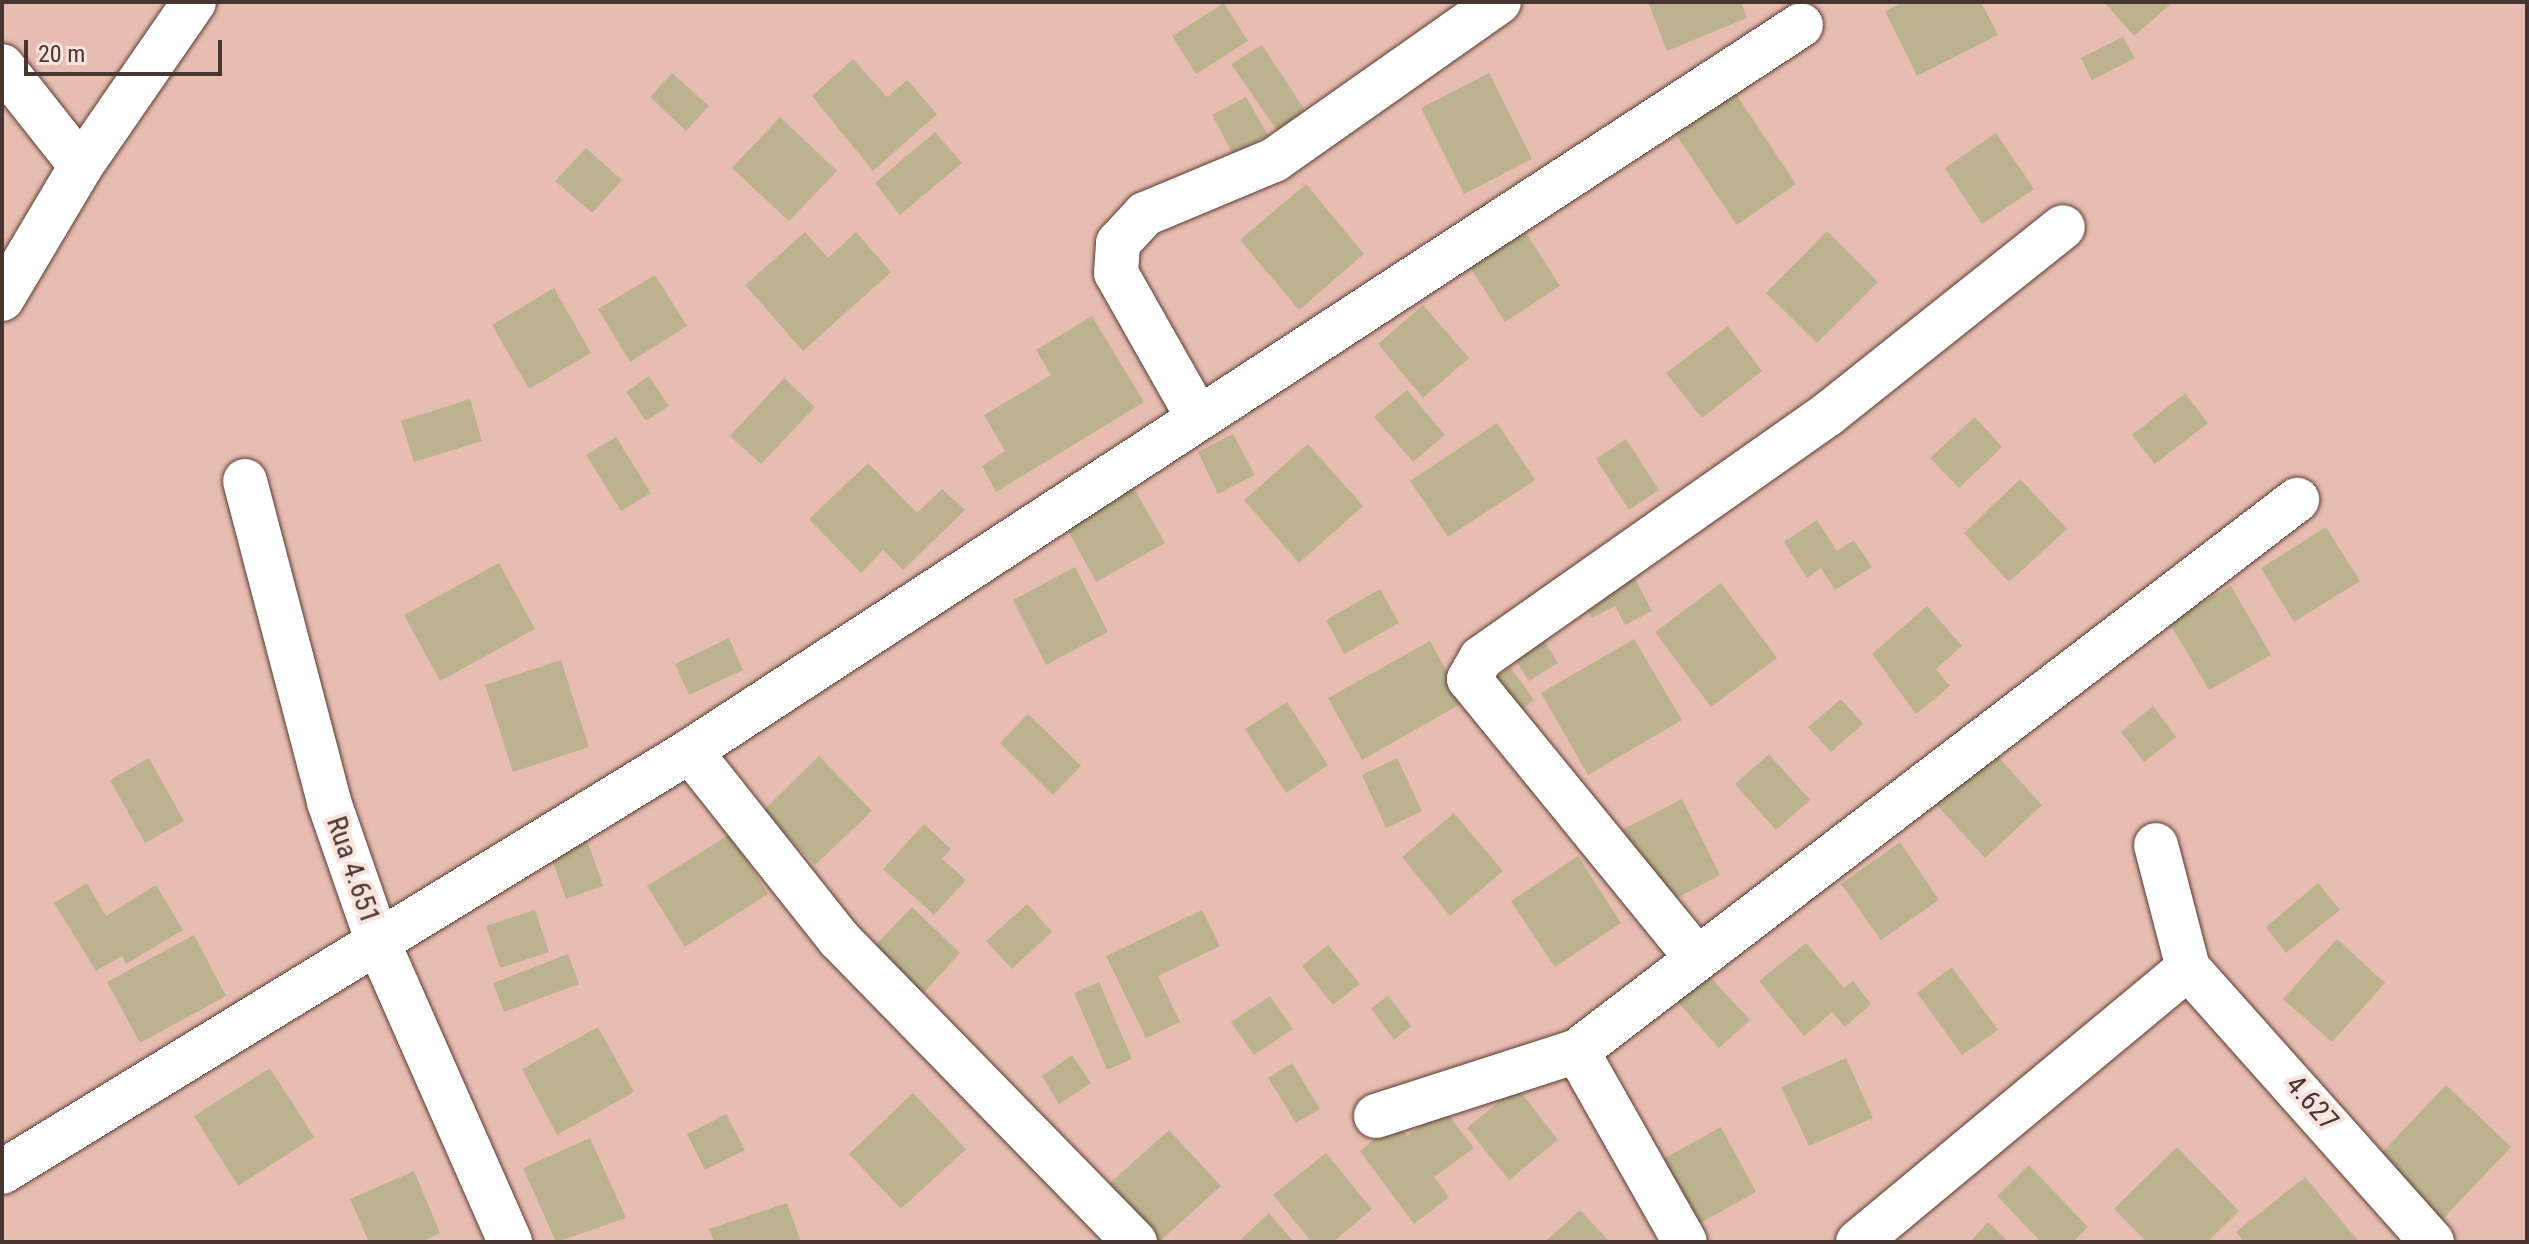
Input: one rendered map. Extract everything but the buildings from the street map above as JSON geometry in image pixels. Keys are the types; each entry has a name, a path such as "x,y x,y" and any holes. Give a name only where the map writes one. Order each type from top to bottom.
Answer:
{"street":[{"path":"2,299 81,166 194,2"},
{"path":"1197,416 1116,273 1118,243 1145,214 1274,160 1499,2"},
{"path":"2,1172 690,751 1197,416 1801,25"},
{"path":"2,66 81,166"},
{"path":"1696,957 1469,679 1481,658 1828,414 2063,227"},
{"name":"Rua 4.651","path":"245,481 329,802 377,940 510,1242"},
{"path":"1376,1116 1577,1051 2297,500"},
{"path":"690,751 839,939 1135,1242"},
{"path":"1858,1242 2188,968 2156,845"},
{"name":"4.627","path":"2188,968 2432,1242"},
{"path":"1577,1051 1685,1242"}]}
